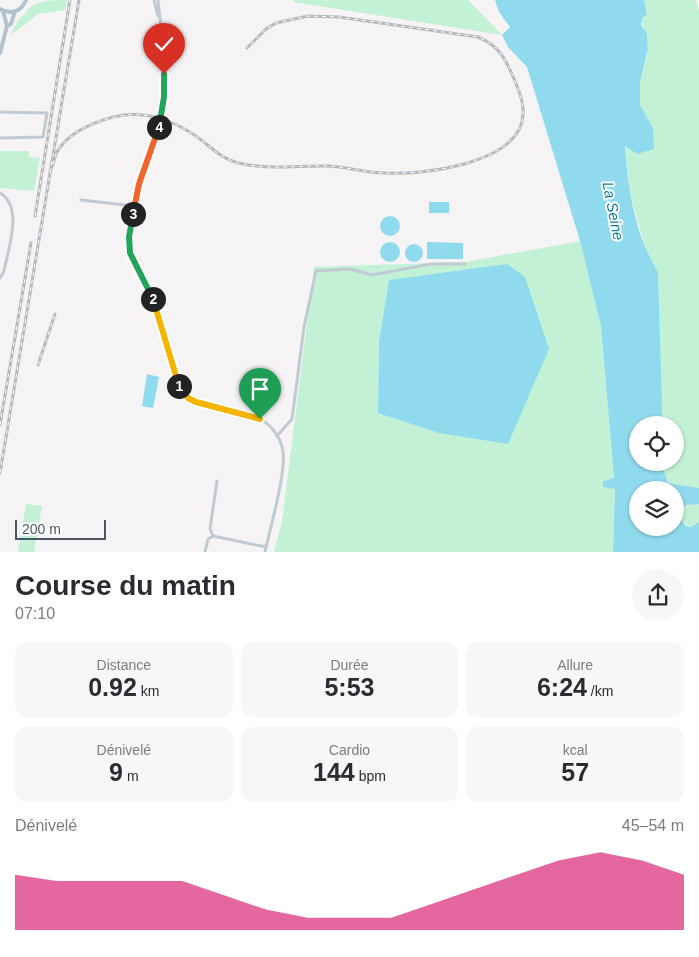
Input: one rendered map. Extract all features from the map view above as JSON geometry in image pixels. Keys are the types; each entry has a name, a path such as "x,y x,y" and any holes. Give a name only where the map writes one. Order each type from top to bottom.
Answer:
{"main road":[{"path":"0,53 7,26 10,24 15,11 25,1 32,0"},
{"path":"7,26 2,10 15,11"}],"street":[{"path":"154,0 159,17"},
{"path":"158,0 164,97 160,123 141,178 134,206 129,237 130,253 155,302 180,388 196,402 260,419 277,436 283,452 283,465 265,552"},
{"path":"0,112 47,113 43,137 0,138"},
{"path":"0,193 8,199 13,213 4,271 0,278"},
{"path":"81,200 134,206"},
{"path":"277,436 292,419 304,327 316,271 350,269 372,275 431,264 465,264"},
{"path":"213,536 210,529 217,481"},
{"path":"206,552 208,539 213,536 266,547"}],"green space":[{"path":"53,0 67,0 65,10 38,14 10,36 19,18 25,15 30,7"},
{"path":"294,0 468,0 502,35 293,2"},
{"path":"644,0 696,0 699,11 699,488 684,486 684,481 667,481 664,471 684,471 684,416 661,416 658,272 648,256 627,184 625,146 637,154 653,128 641,108 639,97 648,47 642,18 647,14"},
{"path":"0,151 29,151 29,157 40,158 34,191 0,188"},
{"path":"580,241 601,326 614,478 603,481 615,489 613,552 274,552 282,522 314,267 465,262","holes":["389,280 378,413 379,341"]},
{"path":"692,503 699,504 699,522 691,527 684,524 684,509"},
{"path":"26,504 42,506 34,552 18,552"}],"water":[{"name":"La Seine","path":"495,0 644,0 647,15 642,18 641,25 647,34 648,49 640,82 640,105 653,128 654,149 637,154 625,146 628,178 638,228 658,272 662,408 662,416 629,416 629,471 664,471 667,481 629,481 629,536 684,536 684,523 691,527 699,522 699,552 613,552 615,489 603,487 603,481 614,478 601,326 580,241 527,67 508,47 502,35 510,27 499,12"},
{"path":"429,202 449,202 449,213 429,213"},
{"path":"390,216 397,219 400,226 397,233 390,236 383,233 380,226 383,219"},
{"path":"390,242 397,245 400,252 397,259 390,262 383,259 380,252 383,245"},
{"path":"427,242 463,243 463,259 427,259"},
{"path":"410,244 418,244 423,249 421,260 410,262 405,257 405,249"},
{"path":"507,264 525,277 549,349 508,444 439,433 378,413 379,341 389,280"},
{"path":"147,374 159,377 153,408 142,406"},
{"path":"684,486 699,488 699,504 687,505 684,508"}],"railway":[{"path":"35,216 70,0"},
{"path":"0,473 79,0"},
{"path":"50,172 56,154 71,137 93,124 119,116 142,115 166,120 194,135 228,159 246,165 270,167 329,166 378,173 402,173 445,168 468,163 488,155 506,145 518,131 523,114 520,93 505,60 497,49 478,37 339,17 308,16 276,23 266,29 247,48"},
{"path":"0,425 31,243"},
{"path":"38,365 55,314"}],"route":[{"path":"164,74 164,97 160,123 139,184 133,210 129,237 132,260 151,291 176,380 184,394 196,402 255,416 260,419"}]}
